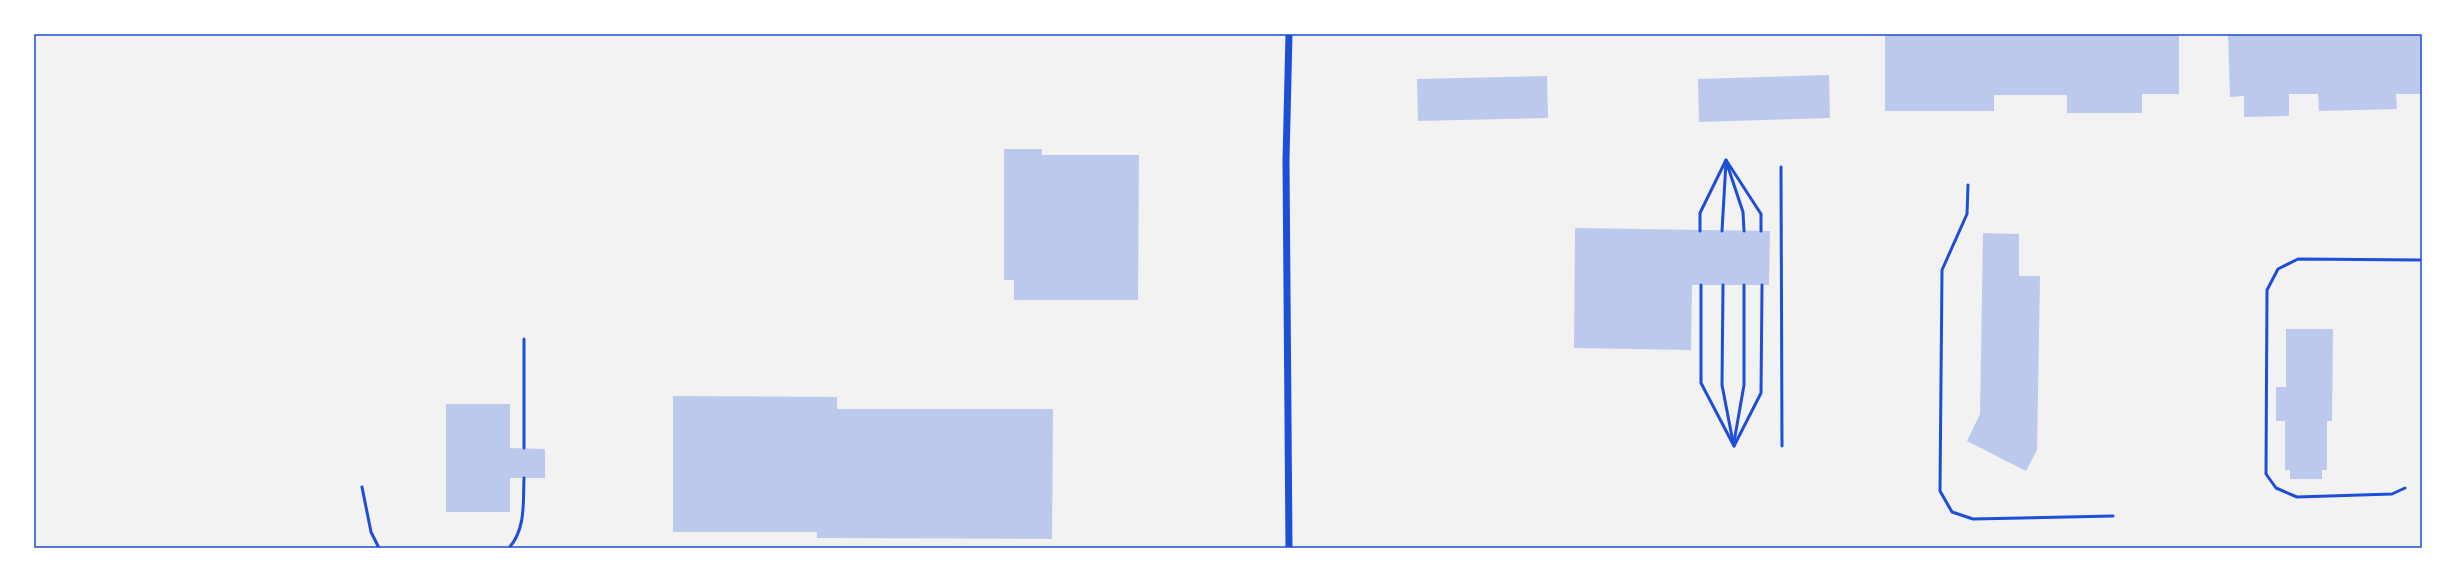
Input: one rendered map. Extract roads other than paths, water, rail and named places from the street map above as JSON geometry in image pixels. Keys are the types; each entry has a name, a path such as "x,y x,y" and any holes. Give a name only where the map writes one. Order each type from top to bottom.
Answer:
{"street":[{"path":"1288,34 1286,160 1289,548"}],"lane":[{"path":"1700,231 1700,213 1726,160"},
{"path":"1722,231 1726,160"},
{"path":"1726,160 1743,212 1744,231"},
{"path":"1726,160 1761,214 1761,231"},
{"path":"1781,167 1782,446"},
{"path":"1968,185 1966,214 1942,270 1940,491 1952,512 1973,519 2113,516"},
{"path":"2405,488 2392,494 2297,497 2276,488 2266,474 2267,290 2278,269 2298,259 2422,260"},
{"path":"1701,285 1701,383 1734,446"},
{"path":"1723,285 1722,385 1734,446"},
{"path":"1734,446 1744,385 1744,285"},
{"path":"1734,446 1761,393 1762,285"},
{"path":"524,339 524,448"},
{"path":"509,548 517,539 522,522 524,478"},
{"path":"362,487 371,532 379,548"}]}
